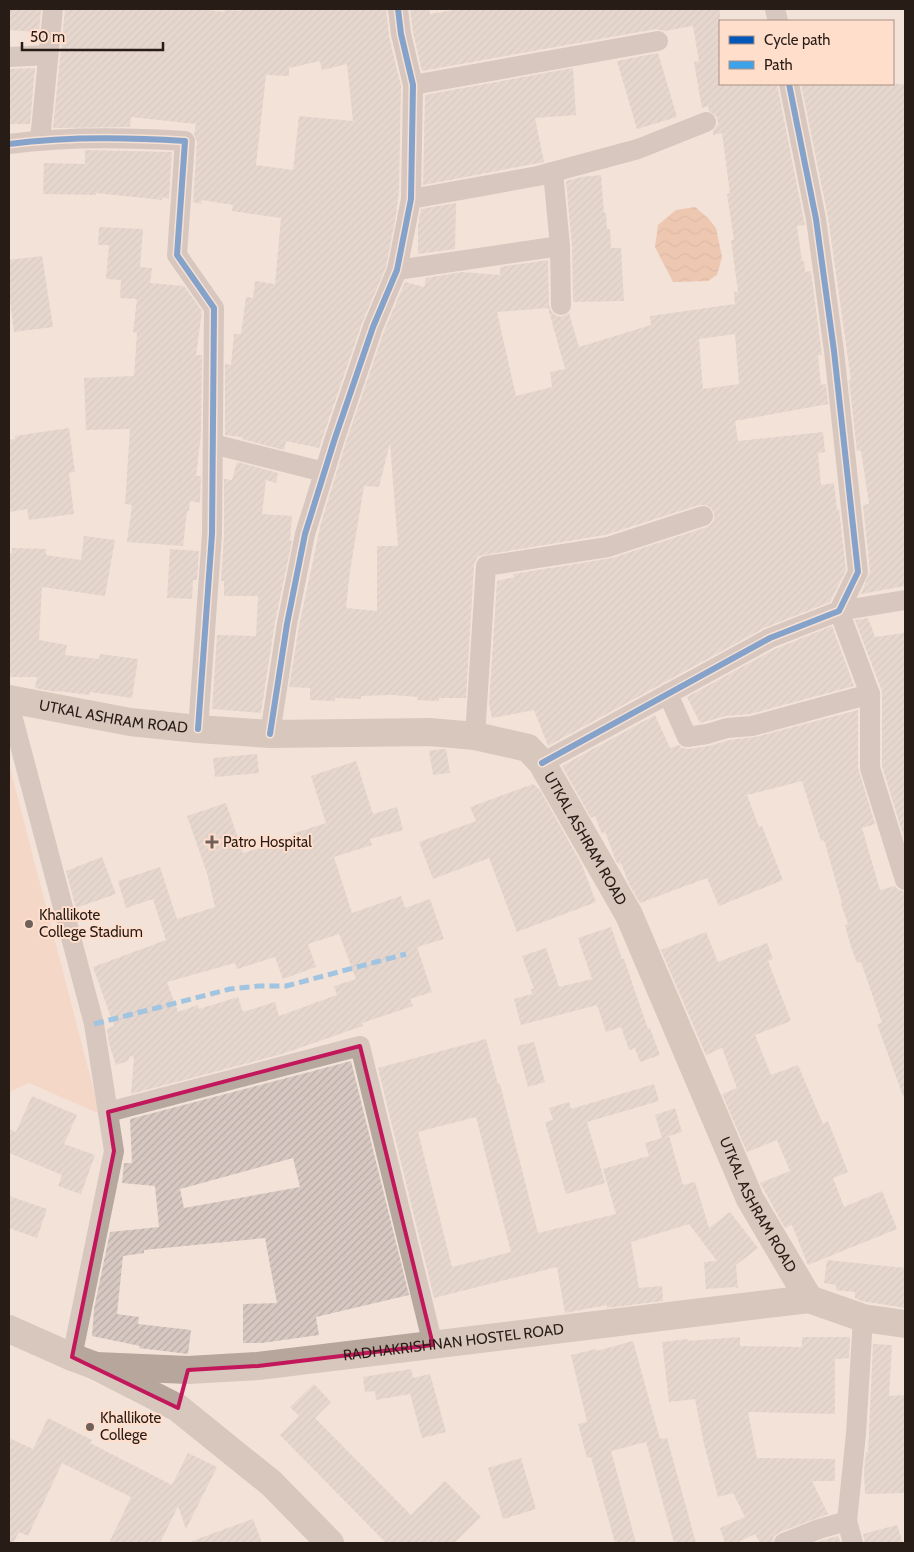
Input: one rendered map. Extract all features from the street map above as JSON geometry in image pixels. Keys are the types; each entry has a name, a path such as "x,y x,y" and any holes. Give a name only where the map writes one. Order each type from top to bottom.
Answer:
{"main road":[{"name":"UTKAL ASHRAM ROAD","path":"9,699 130,722 198,729 270,734 430,732 475,736 528,748 542,763 629,915 750,1199 809,1299"},
{"path":"809,1299 905,1324"},
{"name":"RADHAKRISHNAN HOSTEL ROAD","path":"84,1362 188,1370 258,1366 809,1299"},
{"path":"854,1310 905,1315"},
{"path":"9,1329 84,1362 178,1408 271,1483 330,1543"},
{"path":"178,1408 188,1370"}],"street":[{"path":"40,140 53,9"},
{"path":"270,734 287,624 303,543 324,472 373,327 398,270 411,199 413,85 401,34 398,9"},
{"path":"413,85 658,41"},
{"path":"9,57 48,55"},
{"path":"789,85 816,219 834,351 858,572 839,611 870,694 870,768 905,880"},
{"path":"411,199 553,172 638,149 706,122"},
{"path":"9,144 40,140 123,137 185,141 177,255 214,308 212,534 198,729"},
{"path":"553,172 560,246 561,305"},
{"path":"398,270 560,246"},
{"path":"213,444 324,472"},
{"path":"475,736 486,566 608,546 703,516"},
{"path":"542,763 770,638 839,611 905,600"},
{"path":"668,694 687,736 707,734 727,728 752,726 870,694"},
{"path":"9,706 94,1024 114,1151 84,1362"},
{"path":"108,1112 360,1046 433,1345"},
{"path":"853,1543 847,1521 856,1434 854,1310"},
{"path":"784,1543 847,1521"}],"highlighted area":[{"path":"360,1046 433,1345 258,1366 188,1370 178,1408 72,1357 114,1151 108,1112"}],"shaded area":[{"name":"Khallikote College Stadium","path":"9,764 100,1114 29,1083 9,1092"}],"water":[{"path":"695,207 716,228 722,257 717,275 708,281 673,282 655,247 658,225 676,210"}],"building":[{"path":"9,9 41,9 39,32 9,30"},
{"path":"65,9 200,9 224,12 225,10 242,11 242,9 386,9 389,37 401,86 399,190 396,215 386,267 362,323 319,448 286,441 284,450 242,439 242,437 225,435 225,364 231,365 234,334 241,334 246,297 253,298 255,281 275,284 281,218 232,211 233,205 202,200 201,204 193,202 197,142 194,134 196,124 131,117 130,127 53,128","holes":["320,61 322,70 347,64 353,121 299,116 293,170 256,165 266,75 289,76 289,68"]},
{"path":"410,9 429,9 430,14 461,9 720,9 719,85 777,85 805,225 797,226 805,272 811,271 822,355 818,355 821,385 826,384 828,404 735,421 738,441 823,432 825,452 818,453 821,485 834,483 846,570 830,602 764,628 548,746 534,710 492,718 489,704 497,581 514,577 513,574 612,558 707,527 714,519 714,513 711,508 706,505 699,505 605,535 478,556 474,565 466,698 439,698 439,701 417,700 418,697 393,695 361,696 361,699 335,698 335,701 310,700 310,688 289,687 299,626 321,523 384,331 405,282 424,287 426,278 462,272 500,275 500,267 548,260 549,305 551,311 561,317 569,313 579,347 651,325 650,316 735,304 734,292 738,292 731,240 734,240 727,194 730,193 722,133 713,135 713,131 718,124 717,117 709,111 708,106 702,108 694,62 699,61 693,26 664,31 656,29 422,71","holes":["548,308 565,369 550,372 552,387 516,396 497,312","735,334 739,384 703,389 699,339","390,443 398,546 377,546 377,611 346,608 364,486 379,487"]},
{"path":"658,53 677,117 637,129 617,61"},
{"path":"35,68 30,124 9,124 9,69"},
{"path":"573,68 576,115 535,118 544,162 423,185 425,95"},
{"path":"905,84 905,586 861,594 870,571 863,505 869,504 861,451 857,451 849,380 851,380 828,217 801,85"},
{"path":"85,150 172,152 169,199 162,197 162,200 96,193 96,195 43,194 44,163 85,164"},
{"path":"601,175 604,213 606,213 607,229 610,229 611,248 621,248 624,301 573,302 572,246 566,181"},
{"path":"456,203 455,249 418,254 418,225 421,209"},
{"path":"99,227 143,229 140,267 152,268 150,283 184,286 202,311 196,355 202,355 201,434 196,476 201,476 200,503 190,501 183,546 127,542 132,505 125,504 130,429 86,430 84,378 134,376 137,333 133,332 137,299 120,298 121,280 106,279 109,245 98,245"},
{"path":"42,256 53,327 14,332 9,293 9,260"},
{"path":"69,428 75,472 69,473 74,514 29,520 27,509 9,512 9,440 15,439 15,436"},
{"path":"237,462 278,473 276,483 266,480 262,514 292,516 290,541 292,541 275,622 261,713 212,709 217,635 256,636 258,596 224,596 224,581 221,581 224,535 224,479 232,480"},
{"path":"84,536 115,540 105,596 42,587 39,640 67,645 65,655 99,659 100,654 138,659 132,698 90,692 90,695 57,692 35,688 37,677 9,677 9,553 12,553 12,548 46,549 46,555 81,560"},
{"path":"170,549 199,551 197,580 193,580 192,599 167,598"},
{"path":"868,618 875,637 905,633 905,841 882,766 882,691 855,620"},
{"path":"832,626 854,686 750,714 726,716 700,723 687,697 775,649"},
{"path":"858,710 858,768 875,824 862,828 880,890 895,886 897,889 905,892 905,1096 903,1096 877,1024 882,1023 861,962 857,963 851,947 845,925 848,924 824,840 821,841 802,781 747,795 759,827 762,826 783,880 719,906 707,878 640,903 629,884 621,863 618,864 616,861 605,832 602,834 595,816 591,818 562,766 655,715 670,748 679,745 682,748 689,749 729,740 755,737"},
{"path":"446,749 450,773 433,775 429,751"},
{"path":"257,754 259,773 215,777 213,758"},
{"path":"356,761 373,814 397,807 403,830 370,839 372,845 334,857 352,913 401,896 405,908 430,899 444,939 417,947 432,992 410,999 413,1006 362,1023 363,1026 282,1054 131,1094 134,1057 130,1056 128,1061 116,1065 109,1044 107,1029 114,1026 93,967 166,940 153,899 126,908 118,881 160,867 177,919 215,907 207,873 187,816 226,803 243,853 293,837 292,834 326,823 311,776","holes":["339,934 356,979 334,986 337,995 279,1016 275,1002 243,1012 238,997 199,1009 198,1005 178,1012 167,982 235,963 237,969 275,957 283,979 316,967 308,944"]},
{"path":"533,784 540,790 582,865 596,902 517,932 489,858 433,879 419,842 476,821 470,807"},
{"path":"102,857 116,894 76,908 66,871"},
{"path":"611,927 648,1029 650,1028 660,1055 640,1062 635,1048 629,1050 621,1027 606,1032 597,1005 521,1025 514,999 532,994 531,989 534,989 522,956 546,948 559,987 592,979 578,938"},
{"path":"706,932 718,962 767,943 773,959 768,961 791,1021 755,1035 771,1075 798,1065 823,1124 828,1121 848,1172 833,1178 844,1207 882,1191 897,1229 808,1265 792,1225 785,1228 760,1183 790,1171 777,1140 747,1152 722,1094 737,1088 722,1048 706,1055 661,950"},
{"path":"486,1039 498,1084 500,1084 538,1233 616,1214 603,1169 649,1156 645,1143 669,1136 683,1185 695,1182 709,1228 730,1212 758,1248 736,1265 738,1289 736,1287 706,1289 704,1262 717,1261 689,1224 631,1242 639,1288 662,1286 663,1301 607,1308 607,1305 565,1313 557,1267 434,1298 378,1068","holes":["476,1117 511,1252 452,1267 418,1132"]},
{"path":"534,1042 545,1082 528,1087 517,1046"},
{"path":"351,1061 409,1295 316,1317 319,1335 262,1343 243,1343 243,1304 277,1303 265,1238 144,1250 144,1253 123,1256 117,1314 139,1317 138,1324 191,1330 188,1354 139,1348 140,1346 92,1336 94,1309 110,1232 159,1227 155,1186 122,1183 124,1163 132,1163 130,1119","holes":["293,1158 300,1187 184,1208 180,1189"]},
{"path":"654,1084 659,1101 587,1122 605,1183 566,1194 545,1122 553,1120 549,1108 569,1102 571,1109"},
{"path":"32,1096 77,1115 64,1144 95,1155 81,1194 58,1186 62,1175 9,1153 9,1129 16,1132"},
{"path":"675,1108 682,1132 662,1138 655,1115"},
{"path":"9,1196 47,1209 37,1238 9,1228"},
{"path":"827,1260 905,1268 905,1308 862,1301 855,1298 855,1292 836,1290 836,1285 824,1283"},
{"path":"740,1337 740,1346 802,1347 802,1337 850,1337 849,1358 835,1359 835,1414 748,1412 757,1458 835,1459 835,1481 812,1481 828,1514 780,1532 774,1536 772,1543 760,1543 755,1534 736,1543 725,1543 720,1528 745,1517 733,1493 718,1497 704,1444 695,1399 669,1402 662,1342"},
{"path":"633,1341 660,1439 667,1438 696,1543 674,1543 646,1442 611,1451 636,1543 615,1543 591,1457 587,1458 578,1424 587,1422 571,1355 596,1349 597,1351"},
{"path":"873,1344 892,1345 889,1396 905,1395 905,1493 865,1494 864,1472 866,1452 868,1452"},
{"path":"411,1369 413,1378 430,1374 446,1432 422,1438 410,1394 376,1400 375,1391 365,1392 363,1377"},
{"path":"314,1384 331,1402 315,1418 411,1515 445,1481 481,1517 454,1543 386,1543 280,1435 299,1416 290,1407"},
{"path":"48,1418 92,1440 90,1443 172,1485 188,1453 217,1467 186,1529 178,1506 160,1543 109,1543 131,1497 62,1463 28,1536 19,1532 13,1543 9,1543 9,1438 33,1449"},
{"path":"521,1458 536,1509 503,1519 488,1468"},
{"path":"253,1519 262,1543 193,1543 192,1541"},
{"path":"897,1525 903,1543 865,1543 863,1534"},
{"path":"838,1536 841,1543 815,1543 823,1540"}],"marked path":[{"path":"94,1024 230,989 286,986 406,954"}],"cycle path":[{"path":"270,734 287,624 305,534 373,327 397,270 411,199 413,85 401,34 398,9"},
{"path":"542,763 770,638 839,611 858,572 834,351 816,219 789,85"},
{"path":"9,144 97,138 185,141 177,255 214,308 212,534 198,729"}],"place":[{"name":"Patro Hospital","path":"212,842"},
{"name":"Khallikote College Stadium","path":"29,924"},
{"name":"Khallikote College","path":"90,1427"}]}
